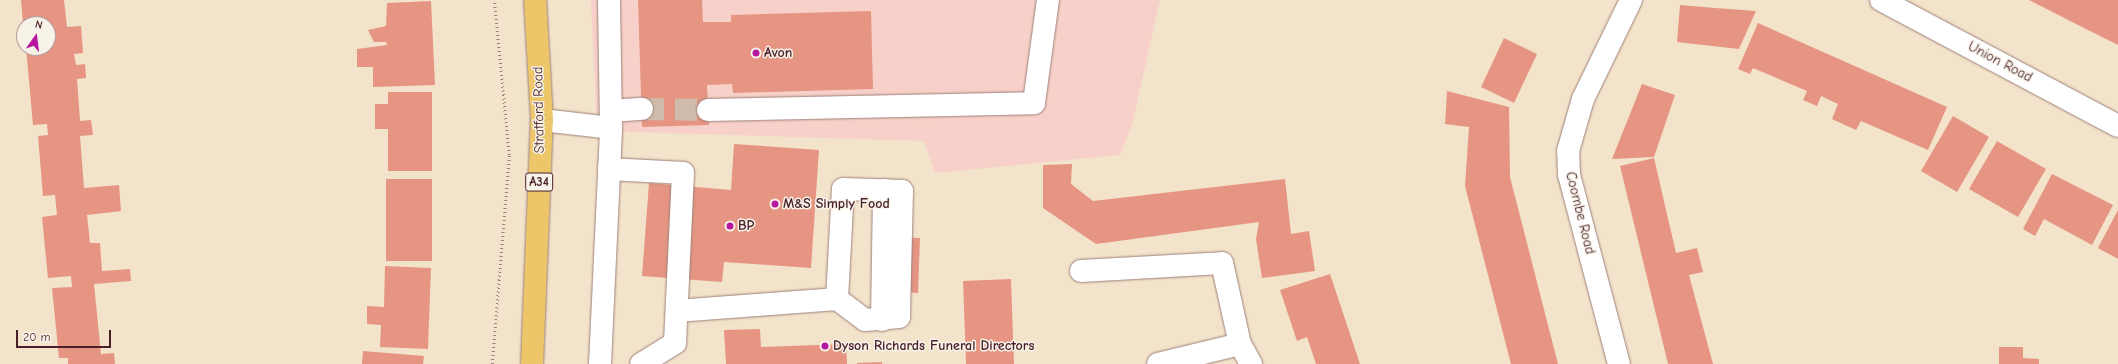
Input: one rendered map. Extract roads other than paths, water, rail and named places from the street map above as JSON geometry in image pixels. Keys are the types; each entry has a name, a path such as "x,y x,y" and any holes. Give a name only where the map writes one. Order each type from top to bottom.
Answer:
{"highway":[{"name":"Stratford Road","path":"532,364 542,120 535,0"}],"street":[{"path":"600,364 611,119 609,0"},
{"path":"708,110 1034,103 1048,0"},
{"name":"Coombe Road","path":"1619,364 1569,175 1568,151 1582,99 1631,0"},
{"name":"Union Road","path":"1881,0 2118,126"},
{"path":"542,120 611,119 642,109"},
{"path":"609,169 683,173 675,344 640,364"},
{"path":"677,311 837,299 865,320 882,320 899,317 903,292 902,191 844,188 837,299"},
{"path":"1081,271 1222,263 1240,344 1250,364"},
{"path":"1158,364 1240,344"}],"tunnel":[{"path":"642,109 708,110"}],"place":[{"name":"Avon","path":"756,53"},
{"name":"M&S Simply Food","path":"775,204"},
{"name":"BP","path":"730,226"},
{"name":"Dyson Richards Funeral Directors","path":"825,346"}]}
